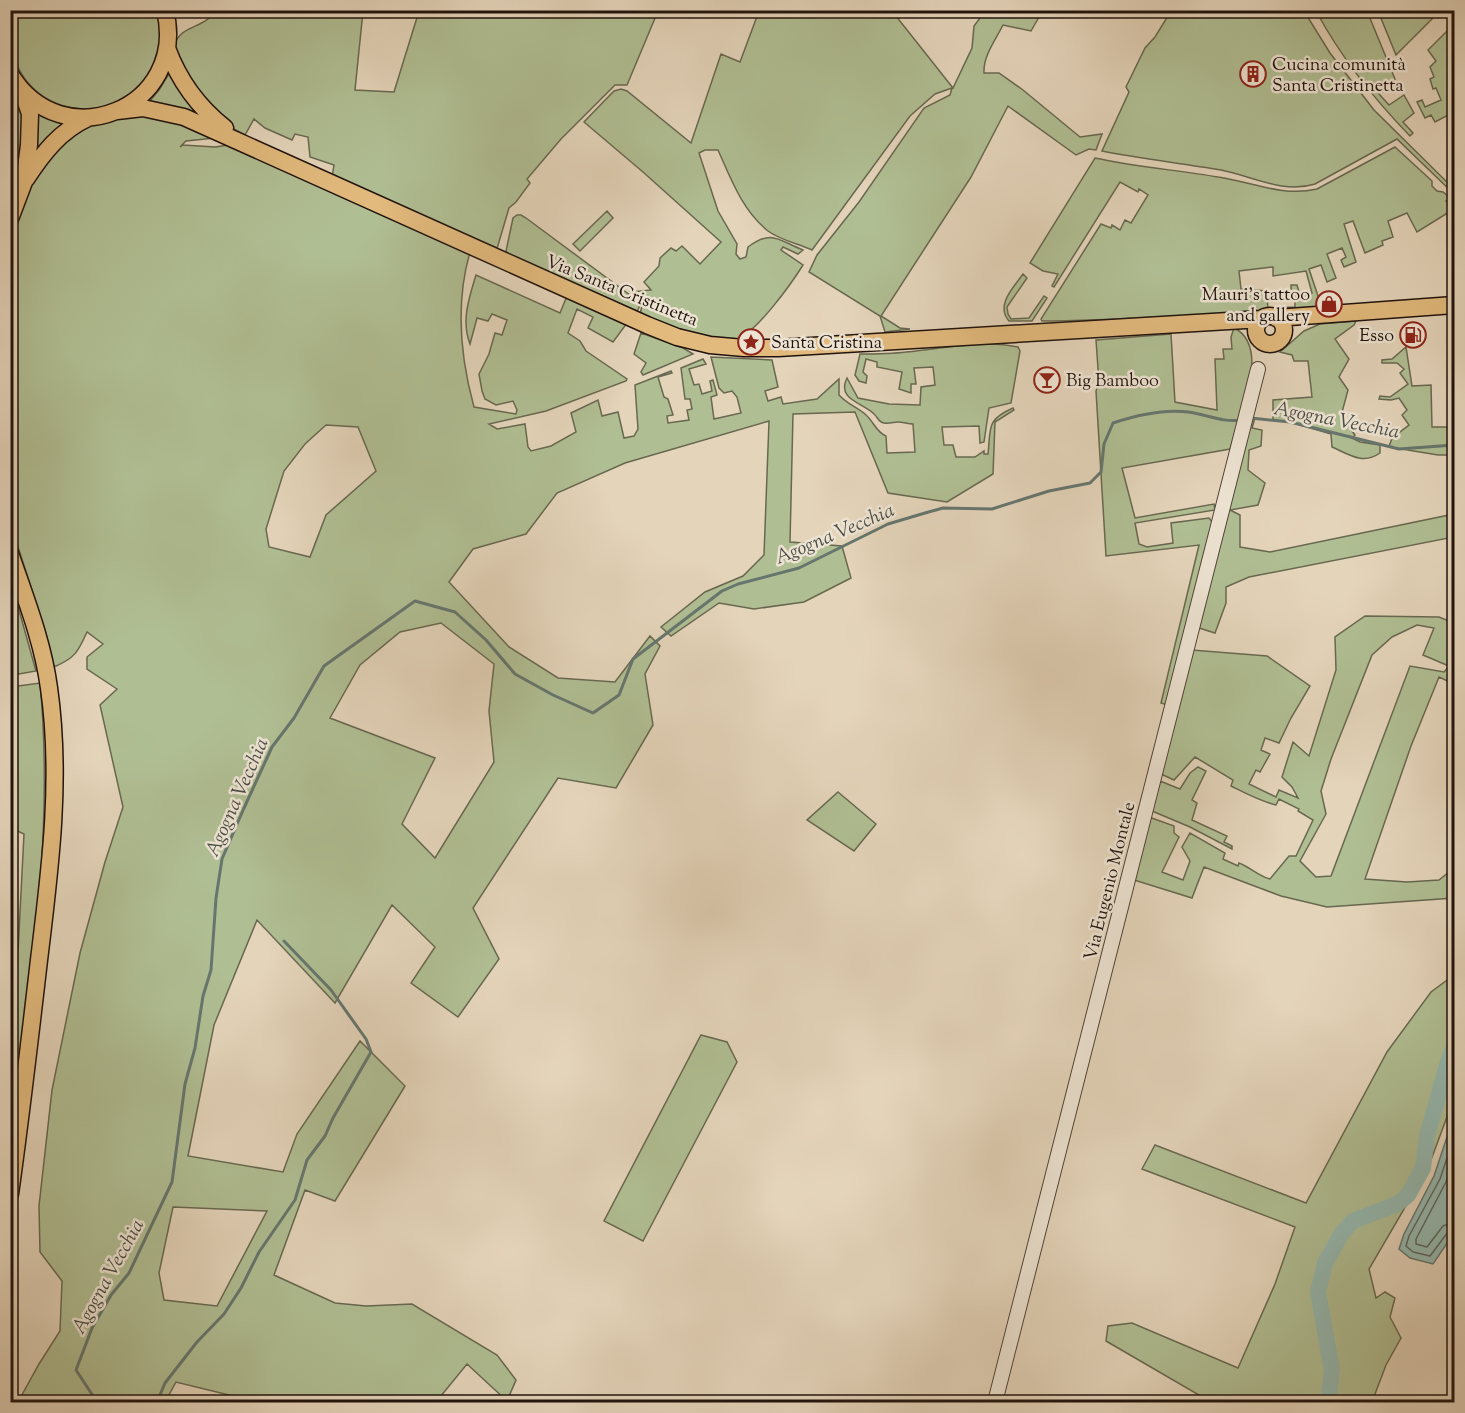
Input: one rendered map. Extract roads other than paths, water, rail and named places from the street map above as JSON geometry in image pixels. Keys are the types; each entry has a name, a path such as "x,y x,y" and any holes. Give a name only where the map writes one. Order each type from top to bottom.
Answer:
{"main road":[{"path":"10,219 24,182 43,153 59,137 75,124 117,111 140,97 153,82 162,65 167,48 168,29 165,10"},
{"name":"Via Santa Cristinetta","path":"167,48 183,84 196,102 244,143"},
{"path":"10,74 21,89 36,102 53,112 70,117 89,118"},
{"path":"21,89 30,114 24,182"},
{"name":"Via Santa Cristinetta","path":"117,111 142,108 184,117 562,288 677,337 710,345 744,348 855,345 1228,321 1265,324 1329,315 1455,305"},
{"name":"Via Santa Cristinetta","path":"1265,324 1260,339 1267,343 1275,342 1282,336 1329,315"},
{"path":"1265,324 1283,326 1282,336"},
{"path":"10,553 44,662 49,687 54,728 56,797 10,1194"}],"street":[{"name":"Via Eugenio Montale","path":"995,1402 1258,369"}],"water":[{"path":"1454,1116 1454,1233 1433,1264 1410,1258 1399,1249 1404,1234 1434,1176"}],"waterway":[{"name":"Agogna Vecchia","path":"97,1402 76,1370 92,1328 111,1295 129,1273 172,1182 185,1084 195,1048 203,996 211,970 216,898 222,859 272,747 294,718 324,666 415,601 455,612 486,640 515,674 593,713 619,695 633,659 722,591 738,584 799,568 888,524 925,513 943,508 992,509 1049,491 1090,483 1101,472 1104,444 1113,423 1141,415 1169,411 1240,420"},
{"name":"Agogna Vecchia","path":"1251,418 1290,422 1399,449 1454,445"},
{"path":"157,1402 165,1383 197,1342 224,1314 241,1288 259,1252 295,1200 307,1160 325,1136 371,1052 366,1039 331,990 284,941"},
{"path":"1328,1402 1332,1370 1318,1292 1325,1263 1342,1233 1353,1221 1397,1204 1408,1195 1423,1168 1427,1136 1454,1047"}],"place":[{"name":"Cucina comunità Santa Cristinetta","path":"1253,74"},
{"name":"Mauri's tattoo and gallery","path":"1329,304"},
{"name":"Esso","path":"1413,335"},
{"name":"Santa Cristina","path":"751,342"},
{"name":"Big Bamboo","path":"1047,380"}]}
